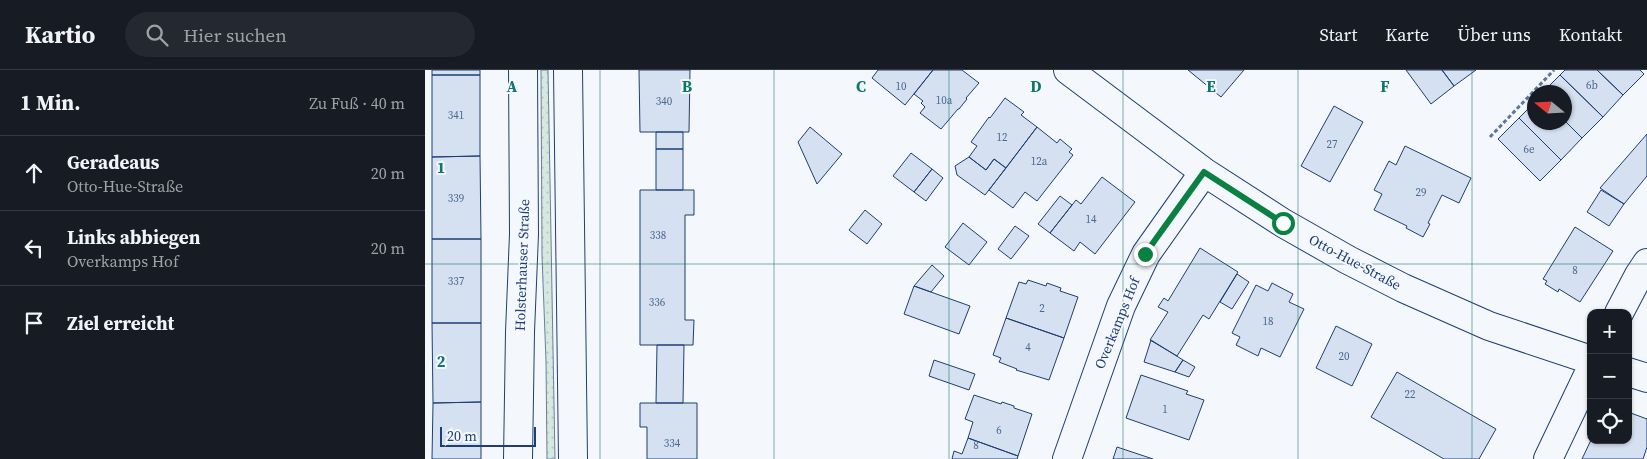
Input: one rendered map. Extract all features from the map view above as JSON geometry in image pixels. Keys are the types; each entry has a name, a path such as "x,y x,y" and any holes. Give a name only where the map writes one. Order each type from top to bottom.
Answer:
{"street":[{"name":"Holsterhauser Straße","path":"518,459 524,234 523,70"},
{"path":"568,70 573,459"},
{"name":"Otto-Hue-Straße","path":"1080,74 1204,172 1283,223 1348,260 1403,288 1489,326 1587,359"},
{"name":"Overkamps Hof","path":"1067,459 1121,306 1145,254 1204,172"},
{"path":"1621,309 1647,263"},
{"path":"1632,373 1647,378"},
{"path":"1548,459 1587,377"}],"path":[{"path":"1490,137 1554,70"}],"shaded area":[{"path":"541,70 548,70 555,459 547,459 542,256"}],"building":[{"path":"432,70 480,70 480,75 432,75"},
{"path":"639,70 690,70 689,132 640,132"},
{"path":"878,70 933,70 905,105 872,78"},
{"path":"933,70 962,70 979,83 941,129 920,113 925,107 921,103 923,101 914,94"},
{"path":"1188,70 1244,70 1221,97"},
{"path":"1406,70 1442,70 1454,86 1431,104"},
{"path":"1442,70 1476,70 1454,86"},
{"path":"1565,70 1597,70 1623,95 1603,117 1560,75"},
{"path":"1597,70 1640,70 1644,74 1623,95"},
{"path":"432,75 480,75 480,156 432,157"},
{"path":"1560,75 1570,85 1550,85"},
{"path":"1572,87 1603,117 1582,138 1572,128"},
{"path":"1005,98 1024,112 1021,115 1037,127 1006,168 994,159 986,170 969,157 977,146 971,142"},
{"path":"1334,106 1363,122 1330,182 1301,166"},
{"path":"1527,110 1527,126 1519,118"},
{"path":"1519,118 1527,126 1527,130 1531,130 1561,160 1540,181 1498,139"},
{"path":"810,127 842,154 817,184 798,142"},
{"path":"1037,127 1057,143 1060,139 1072,149 1069,152 1073,155 1037,201 1025,192 1013,208 989,190"},
{"path":"1572,128 1582,138 1561,160 1531,130 1572,130"},
{"path":"656,132 683,132 683,149 656,149"},
{"path":"1647,134 1647,176 1624,204 1600,188"},
{"path":"1405,146 1471,178 1459,203 1442,195 1423,237 1406,228 1407,226 1374,210 1382,194 1374,190 1389,161 1396,165"},
{"path":"656,149 683,149 683,190 656,190"},
{"path":"911,153 932,169 914,192 893,176"},
{"path":"480,156 481,239 432,239 432,157"},
{"path":"969,157 986,170 994,159 1006,168 985,195 957,175 955,166"},
{"path":"932,169 943,178 926,201 914,192"},
{"path":"1102,177 1135,202 1095,254 1080,242 1074,251 1050,233 1076,200 1081,204"},
{"path":"640,190 694,190 694,215 685,215 685,320 694,320 693,345 640,345"},
{"path":"1601,190 1624,204 1609,226 1587,212"},
{"path":"1060,196 1072,205 1050,233 1038,224"},
{"path":"865,210 882,224 867,244 849,230"},
{"path":"963,223 987,242 969,265 945,247"},
{"path":"1015,226 1029,236 1011,259 998,249"},
{"path":"1575,227 1613,251 1580,302 1559,289 1558,292 1545,284 1547,281 1543,279"},
{"path":"432,239 481,239 481,323 432,323"},
{"path":"1200,248 1238,272 1209,319 1203,315 1177,356 1150,340 1168,312 1158,307 1164,298 1168,301"},
{"path":"932,265 944,276 931,292 914,286"},
{"path":"1237,274 1249,282 1232,309 1220,302"},
{"path":"1028,280 1046,286 1047,283 1061,288 1060,291 1078,297 1064,338 1006,318 1019,282 1026,284"},
{"path":"1272,283 1293,294 1289,302 1304,309 1280,357 1261,348 1258,356 1236,345 1240,337 1232,333 1256,285 1268,291"},
{"path":"914,286 970,306 959,334 904,314"},
{"path":"1006,318 1064,338 1049,380 1016,370 999,362 1001,358 993,355"},
{"path":"432,323 481,323 481,402 433,403"},
{"path":"1336,326 1372,344 1352,386 1316,368"},
{"path":"1151,340 1183,360 1175,372 1144,362"},
{"path":"657,345 684,345 683,403 656,403"},
{"path":"934,360 975,374 969,390 929,376"},
{"path":"1183,360 1195,367 1189,377 1175,372"},
{"path":"1397,372 1496,429 1479,459 1444,459 1371,417"},
{"path":"1141,375 1188,391 1186,394 1204,400 1189,440 1126,418"},
{"path":"974,395 1001,404 1002,402 1032,414 1018,456 968,438 973,422 965,419"},
{"path":"481,402 481,459 432,459 433,403"},
{"path":"640,403 697,403 697,459 647,459 647,427 640,427"},
{"path":"1632,413 1647,419 1647,447 1643,459 1582,459 1589,444 1632,444"},
{"path":"968,438 1018,456 1017,459 952,459 954,451 962,454"},
{"path":"1117,447 1153,459 1113,459"}],"route":[{"path":"1145,254 1204,172 1283,223"}]}
